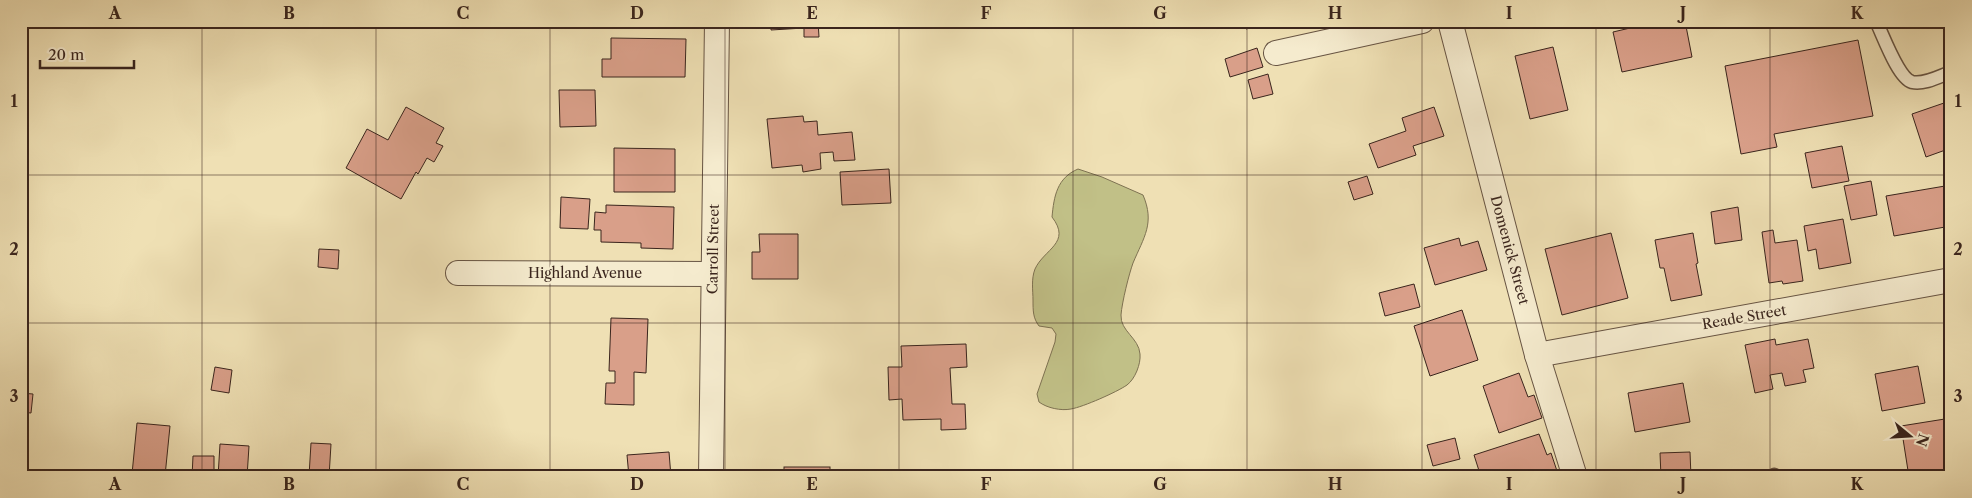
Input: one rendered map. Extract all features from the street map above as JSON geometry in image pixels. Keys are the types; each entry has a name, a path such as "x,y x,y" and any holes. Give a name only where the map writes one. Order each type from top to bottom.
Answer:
{"street":[{"name":"Carroll Street","path":"711,477 712,274 717,21"},
{"path":"1276,52 1422,21"},
{"name":"Domenick Street","path":"1450,21 1537,355 1575,477"},
{"name":"Highland Avenue","path":"458,273 712,274"},
{"name":"Reade Street","path":"1537,355 1951,280"}],"lane":[{"path":"1876,21 1900,72 1908,80 1912,82 1924,81 1951,72"}],"shaded area":[{"path":"1078,169 1143,195 1148,214 1147,230 1131,268 1121,315 1123,326 1139,348 1140,358 1135,375 1127,385 1076,408 1063,410 1042,404 1039,402 1037,394 1056,334 1052,328 1039,326 1036,320 1033,311 1033,281 1035,269 1039,262 1058,240 1059,233 1052,217 1058,188 1065,177"}],"building":[{"path":"771,21 818,21 819,37 804,37 804,28 771,30"},
{"path":"1244,21 1277,21 1246,29"},
{"path":"1660,21 1685,21 1692,57 1622,72 1613,32"},
{"path":"611,38 686,39 685,77 602,77 602,59 611,59"},
{"path":"1858,40 1873,116 1774,134 1777,147 1741,154 1725,66"},
{"path":"1553,47 1568,110 1530,119 1515,56"},
{"path":"1257,48 1263,67 1230,77 1225,59"},
{"path":"1268,74 1273,94 1253,99 1248,80"},
{"path":"559,90 595,90 596,126 560,127"},
{"path":"1944,103 1948,115 1951,114 1951,148 1926,157 1912,114"},
{"path":"406,107 444,128 436,143 443,146 434,162 427,158 418,174 416,172 401,199 346,168 367,129 388,140"},
{"path":"1434,107 1444,136 1413,146 1416,155 1378,168 1369,144 1406,131 1402,118"},
{"path":"803,116 804,122 817,121 818,135 852,132 855,160 834,161 833,152 820,153 821,169 803,172 802,165 772,168 767,119"},
{"path":"1842,146 1849,181 1812,188 1805,153"},
{"path":"614,148 675,149 675,192 614,192"},
{"path":"889,169 891,203 842,205 840,172"},
{"path":"1367,176 1373,194 1354,200 1348,182"},
{"path":"1871,181 1877,215 1851,220 1844,186"},
{"path":"1951,185 1951,226 1894,236 1886,196"},
{"path":"561,197 590,199 588,229 560,228"},
{"path":"606,205 674,207 673,249 641,248 641,243 601,242 601,230 594,230 595,212 606,213"},
{"path":"1738,207 1742,240 1715,244 1711,212"},
{"path":"1843,219 1851,263 1819,269 1816,249 1808,251 1804,226"},
{"path":"1773,230 1775,243 1797,240 1803,281 1783,284 1782,281 1769,283 1762,232"},
{"path":"1611,233 1628,298 1562,315 1545,249"},
{"path":"1693,233 1702,295 1671,301 1664,268 1660,268 1655,240"},
{"path":"759,234 798,234 798,279 752,279 752,252 760,252"},
{"path":"1459,238 1461,246 1478,241 1487,270 1435,285 1424,248"},
{"path":"319,249 339,250 338,269 318,267"},
{"path":"1414,284 1420,307 1385,316 1379,293"},
{"path":"1462,310 1478,360 1430,376 1414,326"},
{"path":"611,318 648,319 646,373 634,372 634,405 605,404 606,383 615,383 615,371 609,371"},
{"path":"1775,339 1776,345 1808,339 1814,368 1803,370 1806,382 1785,386 1782,373 1770,375 1773,389 1755,393 1745,345"},
{"path":"966,344 967,367 950,368 952,404 965,404 966,429 941,430 941,419 903,420 902,399 889,400 888,367 902,367 901,346"},
{"path":"1918,366 1925,403 1882,411 1875,374"},
{"path":"215,367 232,370 229,393 211,390"},
{"path":"1519,373 1528,397 1534,395 1542,418 1499,433 1483,386"},
{"path":"1683,383 1690,422 1635,432 1628,393"},
{"path":"21,393 33,394 31,413 21,412"},
{"path":"1951,418 1951,477 1909,477 1901,426"},
{"path":"137,423 170,426 165,476 132,474"},
{"path":"1539,434 1547,455 1551,453 1559,477 1481,477 1474,455"},
{"path":"1455,438 1460,459 1433,466 1427,445"},
{"path":"311,443 331,444 329,477 309,476"},
{"path":"220,444 249,446 247,477 218,477"},
{"path":"669,452 671,477 629,477 627,455"},
{"path":"1690,452 1691,477 1661,477 1660,453"},
{"path":"193,456 214,456 214,477 192,477"},
{"path":"784,467 830,467 830,477 784,477"}]}
